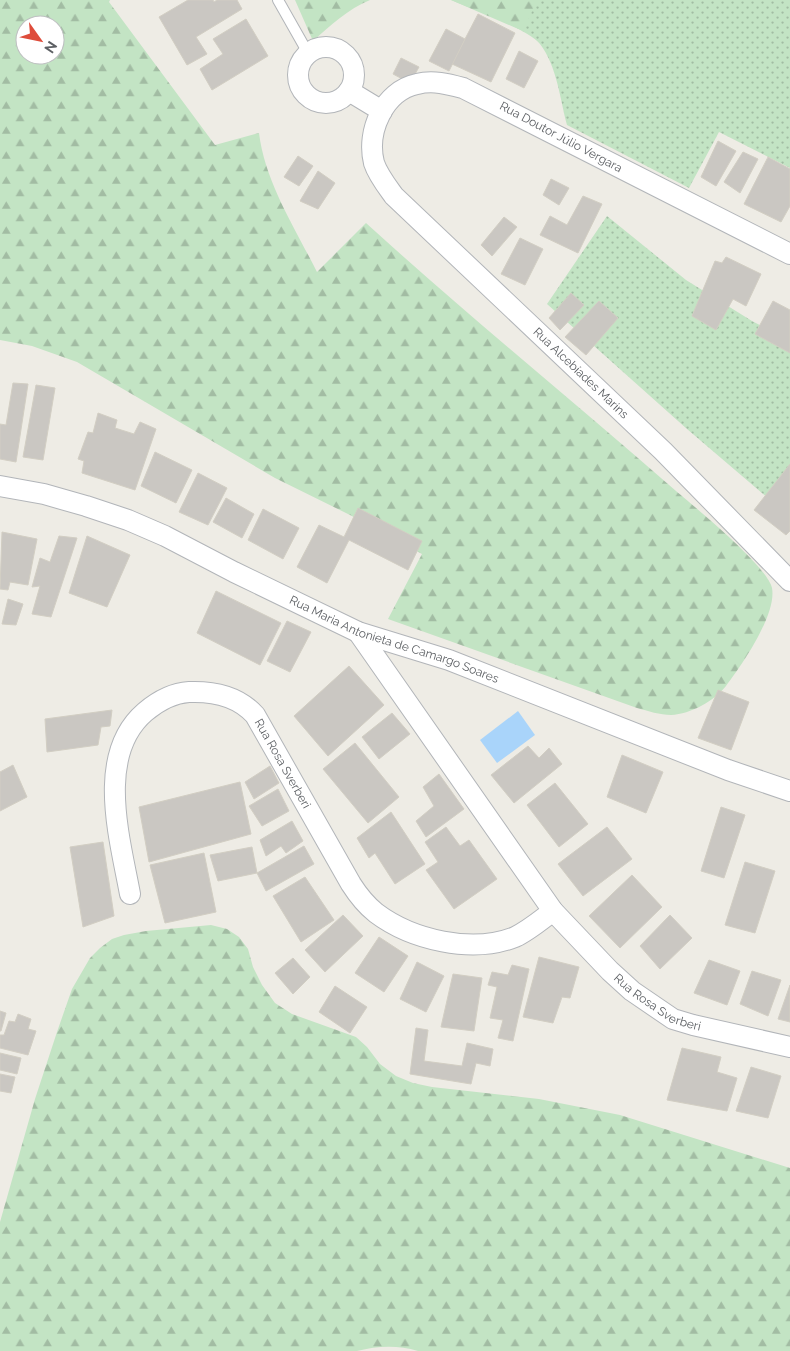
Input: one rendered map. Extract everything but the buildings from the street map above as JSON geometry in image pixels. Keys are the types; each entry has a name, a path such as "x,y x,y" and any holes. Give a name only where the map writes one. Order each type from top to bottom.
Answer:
{"street":[{"path":"328,47 343,53 350,61 354,71 353,82 341,98 327,103 317,102 305,94 300,85 298,75 302,61 308,53 318,48 328,47"},
{"name":"Rua Doutor Júlio Vergara","path":"374,164 372,151 374,132 382,111 393,96 408,86 420,83 433,82 463,88 790,254"},
{"path":"348,91 382,111"},
{"name":"Rua Alcebíades Marins","path":"374,164 379,175 394,196 664,451 790,581"},
{"name":"Rua Maria Antonieta de Camargo Soares","path":"0,486 44,494 128,520 165,536 234,572 358,632 449,660 728,770 790,792"},
{"name":"Rua Rosa Sverberi","path":"358,632 553,911 610,971 632,991 673,1019 790,1047"},
{"name":"Rua Rosa Sverberi","path":"130,894 115,809 114,780 117,761 134,724 149,708 178,693 200,692 230,697 240,701 255,715 351,884 367,905 386,920 443,942 484,944 516,936 553,911"}],"lane":[{"path":"278,0 308,53"}],"green space":[{"path":"0,0 110,0 109,2 215,145 259,133 262,151 274,187 317,272 366,223 714,523 745,552 767,578 772,588 772,599 764,625 749,653 721,692 702,706 671,715 637,708 388,619 422,554 350,515 275,478 77,362 32,346 0,340"},
{"path":"295,0 370,0 347,13 313,41"},
{"path":"451,0 790,0 790,168 719,132 689,188 567,125 554,72 540,44 512,25"},
{"path":"451,0 537,0 523,31"},
{"path":"607,216 686,280 752,321 790,341 790,517 687,429 547,304"},
{"path":"211,925 227,929 239,937 248,949 253,967 262,985 275,1003 292,1014 356,1037 367,1047 380,1064 396,1076 413,1083 432,1087 539,1099 620,1115 790,1168 790,1351 418,1351 388,1347 357,1351 0,1351 0,1222 35,1099 72,989 90,958 112,939 146,931"}],"water":[{"path":"518,711 535,735 497,763 480,740"}]}
